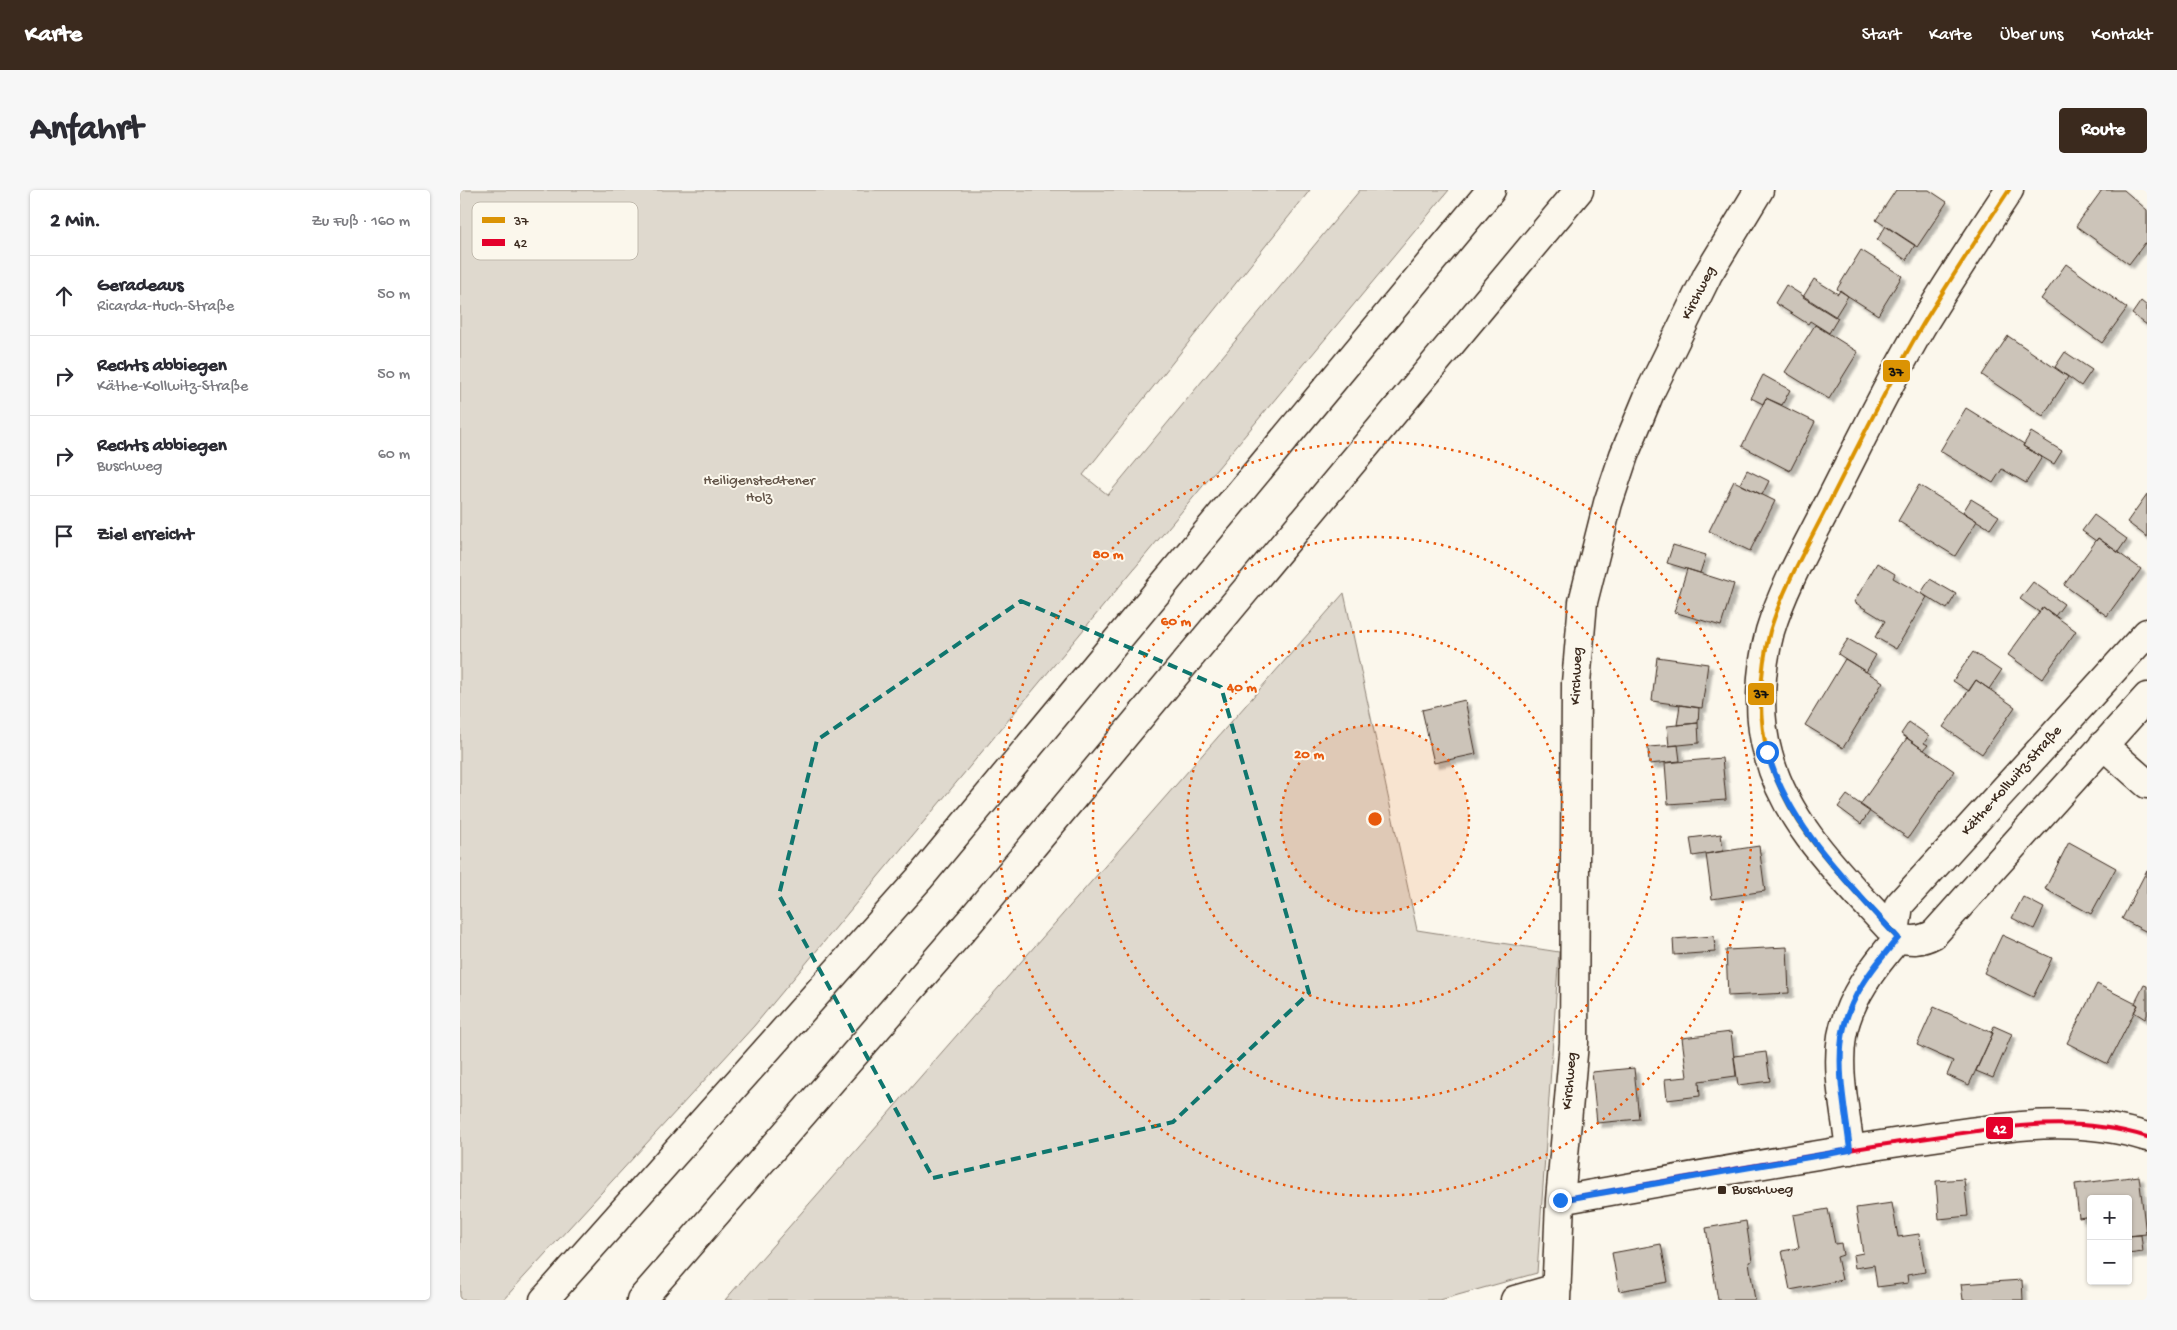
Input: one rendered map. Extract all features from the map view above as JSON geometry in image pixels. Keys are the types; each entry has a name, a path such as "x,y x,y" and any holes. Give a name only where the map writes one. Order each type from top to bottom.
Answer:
{"main road":[{"path":"544,1300 919,879 1490,190"},
{"path":"641,1300 971,920 1579,190"},
{"name":"Kirchweg","path":"1557,1294 1560,1200 1575,1006 1576,683 1583,602 1608,503 1624,455 1651,390 1708,274 1759,190"},
{"path":"2009,190 1922,325 1872,417 1791,579 1771,630 1764,660 1762,705 1767,752 1772,770 1788,803 1823,855 1898,938 1912,941 1924,940 1934,934 2147,697"},
{"name":"Käthe-Kollwitz-Straße","path":"1898,938 1896,926 1899,905 2147,633"},
{"path":"2103,745 2147,784"},
{"path":"1850,1150 1840,1066 1842,1036 1847,1019 1864,982 1898,938"},
{"path":"1560,1200 1850,1150 2054,1123 2094,1126 2147,1137"},
{"path":"1515,1300 1557,1294"}],"highlighted area":[{"path":"1021,601 1221,687 1309,993 1173,1122 933,1178 779,895 817,740"}],"green space":[{"name":"Heiligenstedtener Holz","path":"460,190 1310,190 1083,475 1108,495 1360,190 1449,190 754,1026 503,1300 460,1300"},
{"path":"1344,593 1417,930 1559,952 1537,1273 1440,1300 725,1300"}],"building":[{"path":"1896,190 1929,190 1947,202 1917,247 1876,220"},
{"path":"2102,190 2124,190 2147,210 2147,244 2145,243 2129,264 2076,226"},
{"path":"1886,226 1915,245 1906,260 1877,240"},
{"path":"1861,250 1902,276 1878,315 1837,289"},
{"path":"2066,264 2127,308 2102,343 2041,299"},
{"path":"1814,279 1838,294 1840,290 1848,296 1835,317 1803,297"},
{"path":"1786,285 1838,318 1829,333 1810,321 1808,324 1775,303"},
{"path":"2141,301 2147,306 2147,325 2132,314"},
{"path":"1815,325 1858,352 1829,399 1785,372"},
{"path":"2008,336 2068,377 2043,416 1982,375"},
{"path":"2065,352 2092,370 2081,386 2055,367"},
{"path":"1763,375 1790,390 1782,405 1766,398 1763,404 1751,398"},
{"path":"1766,398 1815,422 1790,471 1742,446"},
{"path":"1966,408 2042,457 2026,483 2002,469 1993,483 1940,451"},
{"path":"2031,432 2062,451 2054,464 2023,446"},
{"path":"1747,470 1769,481 1762,495 1740,484"},
{"path":"1734,481 1775,501 1750,551 1709,531"},
{"path":"1919,485 1977,521 1955,556 1898,521"},
{"path":"2147,494 2147,537 2127,522"},
{"path":"1971,499 1999,516 1990,529 1963,512"},
{"path":"2094,515 2127,539 2118,552 2098,538 2096,541 2082,531"},
{"path":"2098,538 2141,569 2107,616 2064,585"},
{"path":"1673,545 1706,555 1700,573 1667,563"},
{"path":"1877,563 1895,574 1893,578 1927,597 1896,649 1875,637 1885,621 1854,602"},
{"path":"1687,569 1734,584 1721,626 1674,612"},
{"path":"1930,579 1956,594 1947,609 1921,593"},
{"path":"2033,582 2064,604 2055,616 2043,607 2039,612 2020,599"},
{"path":"2043,607 2076,631 2042,679 2008,655"},
{"path":"1848,639 1876,655 1866,672 1838,654"},
{"path":"1973,652 2001,671 1989,689 1976,680 1969,691 1953,681"},
{"path":"1657,657 1708,664 1702,708 1652,701"},
{"path":"1845,659 1883,682 1843,748 1805,725"},
{"path":"1976,680 2015,707 1982,754 1943,727"},
{"path":"1465,700 1476,754 1434,763 1422,710"},
{"path":"1680,705 1699,708 1698,723 1677,725"},
{"path":"1909,722 1929,736 1924,743 1928,745 1924,750 1901,734"},
{"path":"1698,723 1699,743 1669,746 1667,726"},
{"path":"1907,738 1954,771 1908,838 1860,805"},
{"path":"1678,745 1680,761 1649,764 1648,747"},
{"path":"1722,758 1726,800 1668,804 1665,763"},
{"path":"1847,795 1870,811 1861,824 1838,807"},
{"path":"1721,834 1723,851 1693,856 1690,838"},
{"path":"2069,842 2116,868 2091,914 2045,889"},
{"path":"1759,846 1765,891 1712,899 1706,854"},
{"path":"2147,870 2147,932 2122,919"},
{"path":"2023,897 2044,908 2034,929 2012,918"},
{"path":"2002,935 2052,958 2033,997 1984,973"},
{"path":"1714,936 1715,952 1674,955 1673,939"},
{"path":"1787,947 1789,993 1728,996 1726,950"},
{"path":"2097,984 2138,1005 2108,1064 2067,1043"},
{"path":"2144,985 2147,986 2147,1015 2145,1019 2134,1012 2138,1005 2135,1003"},
{"path":"1934,1007 1993,1033 1969,1085 1947,1075 1953,1061 1917,1045"},
{"path":"1994,1026 2012,1034 1993,1078 1976,1071 1993,1033 1991,1033"},
{"path":"1731,1032 1736,1076 1699,1081 1700,1096 1667,1100 1665,1079 1687,1077 1682,1038"},
{"path":"1766,1052 1770,1081 1738,1085 1734,1056"},
{"path":"1634,1068 1639,1119 1597,1123 1592,1072"},
{"path":"2139,1176 2146,1234 2132,1236 2132,1195 2087,1195 2087,1217 2079,1218 2075,1184"},
{"path":"1964,1179 1968,1216 1939,1219 1936,1181"},
{"path":"1892,1203 1898,1237 1919,1234 1925,1272 1907,1275 1908,1283 1877,1287 1874,1265 1855,1268 1853,1255 1863,1253 1856,1208"},
{"path":"1828,1209 1835,1244 1841,1243 1843,1255 1837,1257 1842,1280 1790,1290 1782,1251 1799,1248 1793,1215"},
{"path":"1746,1221 1752,1261 1749,1262 1755,1300 1718,1300 1706,1228"},
{"path":"2141,1235 2143,1252 2132,1253 2132,1236"},
{"path":"1661,1244 1668,1282 1619,1291 1612,1253"},
{"path":"2022,1280 2023,1300 1963,1300 1961,1284"}],"transit line":[{"name":"37","path":"1898,938 1840,875 1789,806 1777,781 1768,754 1762,724 1761,692 1764,661 1770,631 1790,580 1887,388 1923,324 2009,190"},
{"name":"42","path":"1560,1200 1815,1155 1992,1129 2055,1124 2086,1125 2116,1129 2147,1137"}],"place":[{"name":"Buschweg","path":"1722,1190"}],"route":[{"path":"1560,1200 1850,1150 1840,1066 1842,1036 1854,1000 1864,982 1898,938 1823,855 1800,823 1772,770 1767,752"}]}
